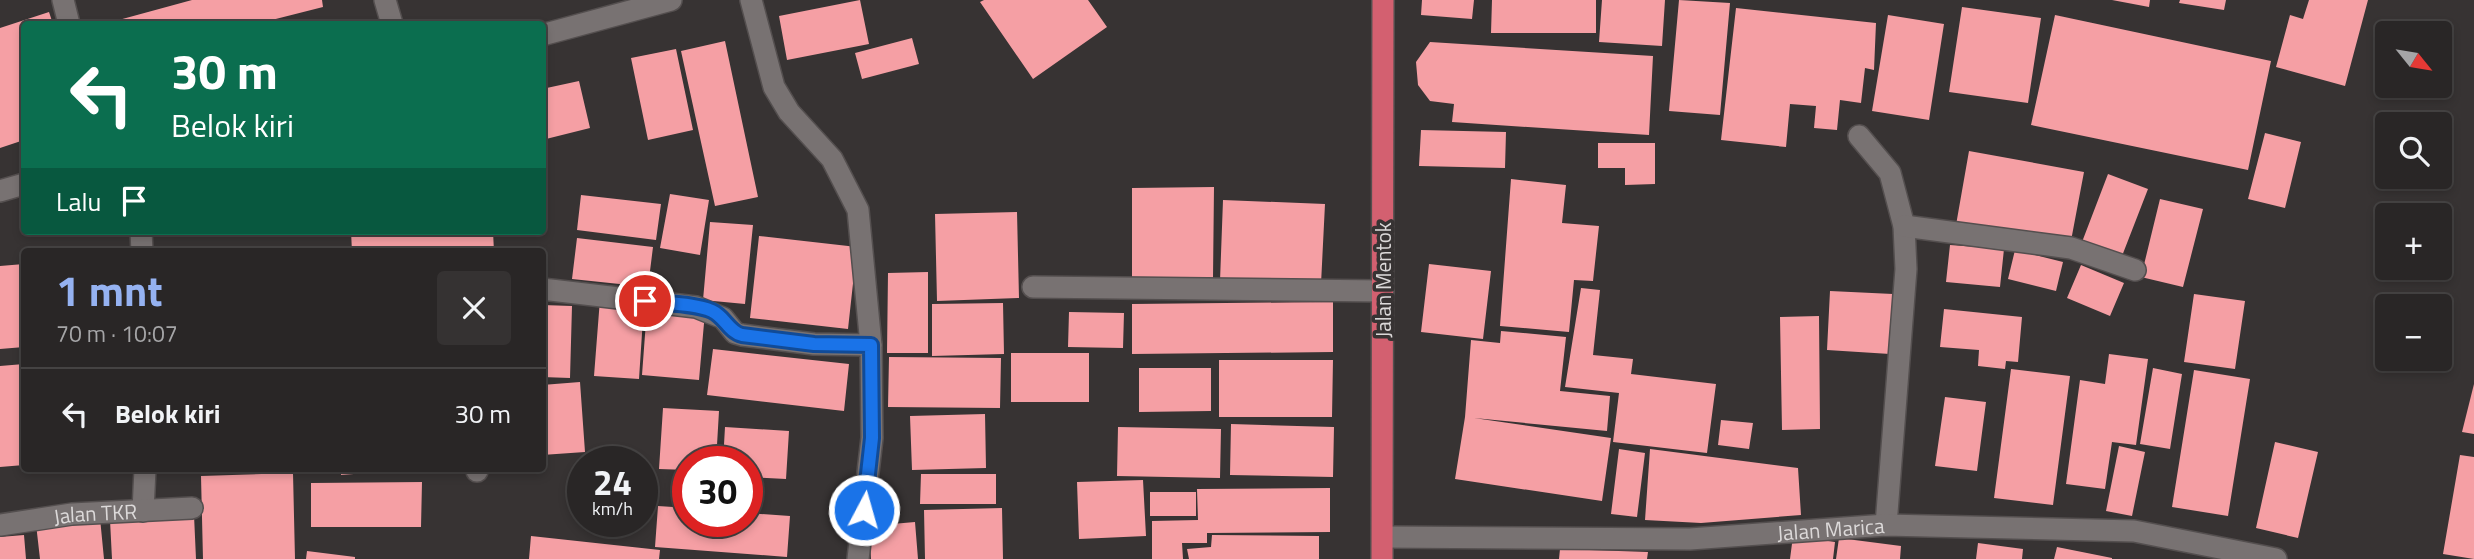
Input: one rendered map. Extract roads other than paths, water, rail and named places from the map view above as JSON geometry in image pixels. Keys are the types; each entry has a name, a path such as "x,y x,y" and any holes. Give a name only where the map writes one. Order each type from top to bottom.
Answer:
{"highway":[{"name":"Jalan Mentok","path":"1382,559 1383,0"}],"street":[{"path":"63,0 68,21"},
{"path":"385,0 391,21"},
{"path":"546,34 671,0"},
{"path":"751,0 774,87 789,112 832,159 858,210 871,345 872,438 858,559"},
{"path":"1859,136 1890,173 1898,194 1904,226 1906,269 1886,525"},
{"path":"0,191 21,185"},
{"path":"1904,226 2071,248 2135,270"},
{"path":"1033,287 1383,291"},
{"path":"546,289 696,307 723,318 735,333 742,335 814,344 871,345"},
{"path":"143,511 145,472"},
{"name":"Jalan TKR","path":"0,525 72,514 192,508"},
{"name":"Jalan Marica","path":"1383,537 1690,539 1886,525 2134,531 2276,559"}]}
